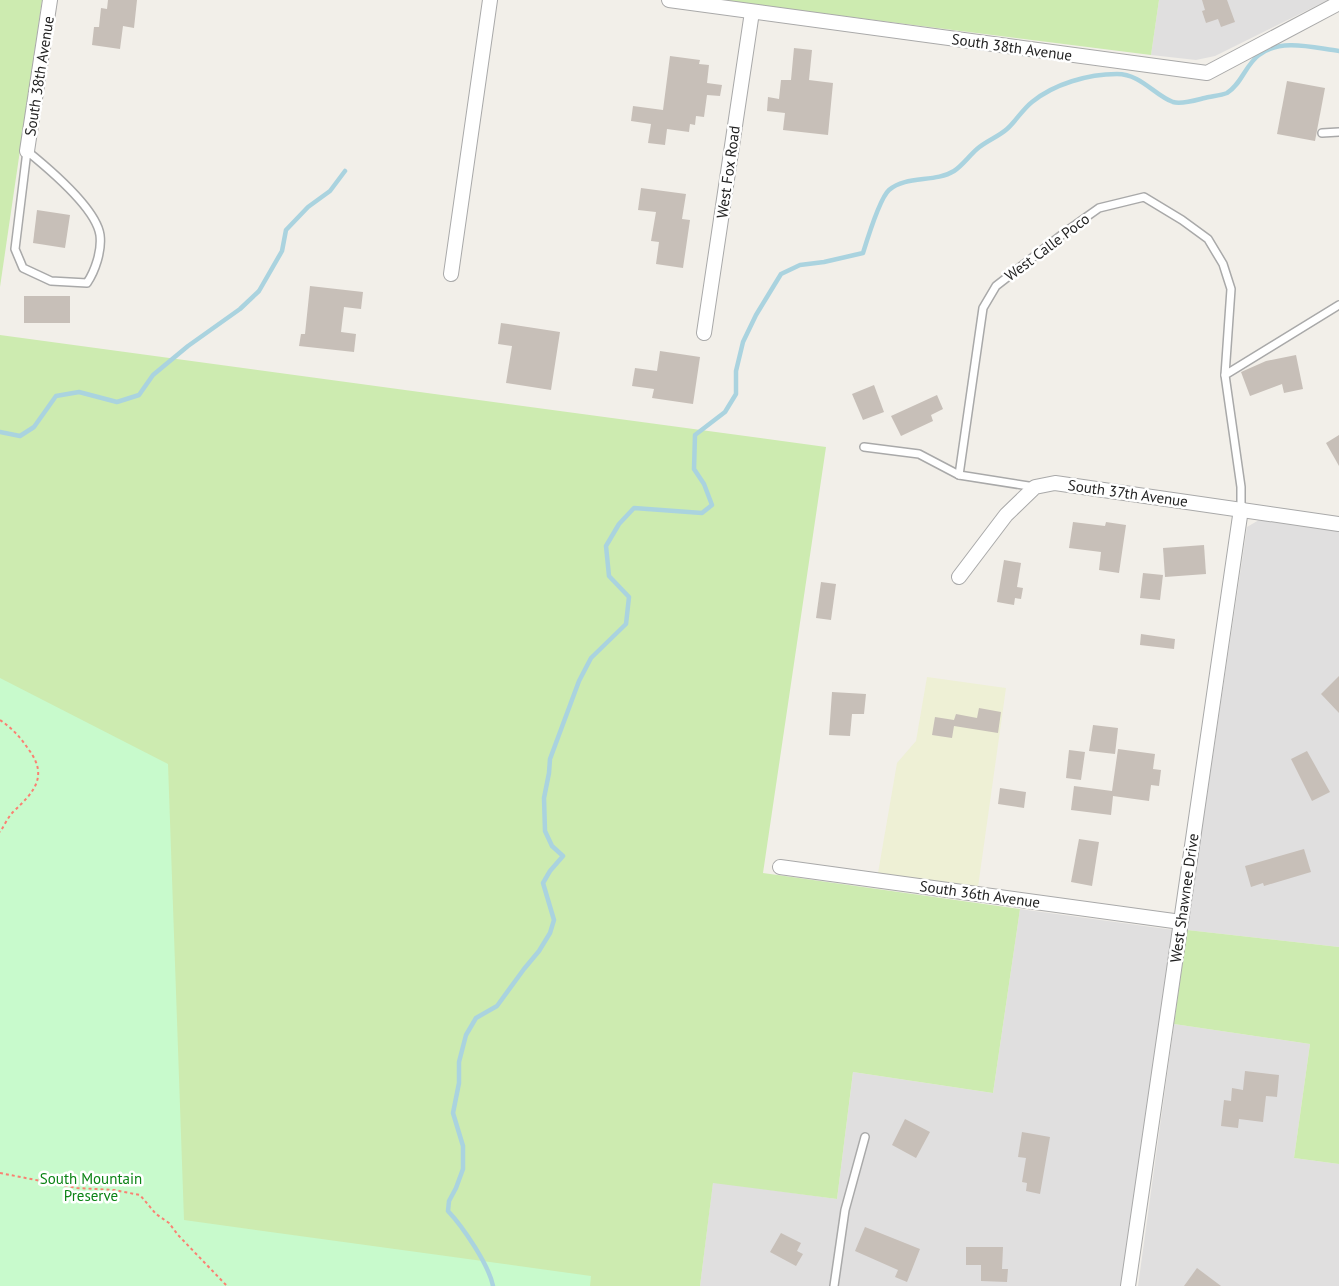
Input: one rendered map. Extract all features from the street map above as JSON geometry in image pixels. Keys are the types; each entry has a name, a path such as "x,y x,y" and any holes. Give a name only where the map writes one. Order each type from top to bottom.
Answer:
{"street":[{"name":"South 38th Avenue","path":"27,152 50,0"},
{"path":"451,274 490,0"},
{"name":"South 38th Avenue","path":"669,0 1207,73 1339,3"},
{"name":"West Fox Road","path":"704,333 752,12"},
{"name":"South 37th Avenue","path":"1035,487 1054,483 1339,524"},
{"path":"959,577 1006,515 1035,487"},
{"name":"West Shawnee Drive","path":"1128,1286 1240,509"},
{"name":"South 36th Avenue","path":"780,867 1181,922"}],"lane":[{"path":"1322,133 1339,132"},
{"path":"27,152 55,175 89,212 100,234 96,270 87,283 51,281 23,268 15,249 27,152"},
{"name":"West Calle Poco","path":"959,474 983,308 996,286 1099,208 1144,197 1182,219 1208,239 1222,264 1231,289 1225,375 1241,487 1240,509"},
{"path":"1225,375 1339,305"},
{"path":"864,447 919,454 959,474 1035,487"},
{"path":"834,1286 844,1210 865,1137"}],"path":[{"path":"0,720 10,726 23,742 35,758 40,770 34,790 12,813 0,832"},
{"path":"0,1173 76,1188 114,1190 140,1195 156,1214 169,1222 178,1235 226,1286"}],"shaded area":[{"path":"1159,0 1328,0 1215,56 1196,60 1151,55"},
{"path":"1259,520 1339,531 1339,947 1187,930 1247,527"},
{"path":"1020,909 1174,930 1123,1286 700,1286 713,1182 837,1199 853,1072 993,1093"},
{"path":"1174,1024 1310,1044 1294,1158 1339,1164 1339,1286 1138,1286"}],"green space":[{"path":"0,0 42,0 0,287"},
{"path":"717,0 1159,0 1151,55"},
{"path":"0,335 826,447 763,873 1020,909 993,1093 853,1072 837,1199 713,1183 700,1286 0,1286"},
{"path":"927,677 1006,688 978,887 878,873 897,763 916,741"},
{"name":"South Mountain Preserve","path":"0,678 168,764 184,1220 591,1276 590,1286 0,1286"},
{"path":"1187,930 1339,947 1339,1164 1294,1158 1310,1044 1174,1024"}],"building":[{"path":"108,0 137,0 134,28 123,26 120,49 92,45 94,27 99,27 101,8 107,9"},
{"path":"1202,0 1227,0 1235,22 1221,27 1218,19 1206,23 1202,11 1205,10"},
{"path":"794,48 812,50 809,80 833,83 828,135 783,130 785,113 767,111 768,97 779,99 781,80 791,80"},
{"path":"670,56 700,60 699,64 709,65 707,83 722,85 720,96 707,95 704,117 696,116 695,125 690,124 689,132 667,129 665,145 648,143 651,124 631,121 633,106 663,110"},
{"path":"1287,81 1325,88 1315,141 1277,134"},
{"path":"641,188 686,194 682,219 690,220 683,268 656,264 659,242 651,241 656,212 638,210"},
{"path":"37,210 70,215 65,248 33,243"},
{"path":"310,286 363,292 361,309 344,307 341,332 356,334 354,352 299,346 301,334 305,334"},
{"path":"24,296 70,296 70,323 24,323"},
{"path":"501,323 560,332 551,390 506,383 512,346 498,344"},
{"path":"660,351 700,357 693,404 652,398 654,389 632,386 635,368 657,371"},
{"path":"1296,355 1303,389 1284,393 1282,384 1250,396 1241,372 1266,361"},
{"path":"874,385 884,412 863,420 852,394"},
{"path":"937,395 943,409 931,415 933,421 901,436 891,416"},
{"path":"1339,435 1339,466 1326,443"},
{"path":"1073,522 1105,526 1106,522 1126,525 1119,573 1099,570 1101,552 1069,548"},
{"path":"1204,545 1206,574 1165,577 1163,548"},
{"path":"1004,560 1021,563 1017,587 1023,588 1021,599 1015,598 1014,605 997,602"},
{"path":"1143,573 1163,575 1160,600 1140,598"},
{"path":"821,582 836,584 831,620 816,618"},
{"path":"1141,634 1175,639 1174,649 1140,645"},
{"path":"1339,676 1339,713 1321,694"},
{"path":"832,692 866,694 864,714 852,714 850,736 829,735"},
{"path":"979,708 1001,712 998,733 954,726 952,738 932,735 935,717 954,720 956,714 977,718"},
{"path":"1093,725 1118,728 1115,754 1089,751"},
{"path":"1118,749 1155,754 1153,769 1161,770 1159,786 1151,785 1149,801 1113,796 1111,815 1071,810 1074,786 1112,791"},
{"path":"1069,750 1085,752 1081,780 1066,778"},
{"path":"1307,751 1330,792 1312,801 1291,759"},
{"path":"1000,788 1026,792 1024,808 998,804"},
{"path":"1079,839 1099,842 1092,886 1071,882"},
{"path":"1304,849 1311,872 1264,886 1263,883 1251,887 1245,866"},
{"path":"1245,1071 1279,1075 1277,1097 1266,1096 1263,1122 1239,1119 1238,1128 1221,1126 1224,1100 1231,1101 1232,1088 1243,1090"},
{"path":"905,1119 930,1132 916,1158 892,1145"},
{"path":"1022,1132 1050,1137 1040,1194 1026,1191 1027,1183 1022,1182 1026,1158 1018,1157"},
{"path":"865,1227 920,1249 907,1282 895,1277 898,1270 855,1251"},
{"path":"781,1233 801,1243 797,1251 803,1254 796,1266 770,1252"},
{"path":"966,1247 1003,1247 1002,1269 1008,1269 1007,1282 981,1281 981,1265 966,1265"},
{"path":"1197,1268 1221,1286 1184,1286"}],"waterway":[{"path":"493,1286 491,1277 475,1247 448,1211 449,1201 463,1169 463,1146 453,1113 459,1083 459,1062 466,1035 476,1018 497,1006 539,951 550,933 554,920 543,883 563,856 552,846 545,831 544,798 550,759 579,681 591,658 626,624 629,597 609,576 606,546 619,524 634,508 702,513 712,505 704,484 694,469 695,435 725,412 736,394 736,371 743,342 756,315 781,274 800,265 863,253 878,210 889,190 904,182 938,177 954,171 981,146 1007,129 1032,102 1061,85 1095,76 1126,75 1140,81 1166,99 1177,103 1186,102 1227,93 1236,85 1254,59 1268,50 1287,45 1339,51"},
{"path":"0,432 20,436 34,427 56,396 79,392 117,402 139,395 153,375 188,346 240,309 259,291 282,251 286,230 308,207 330,191 345,171"}]}
